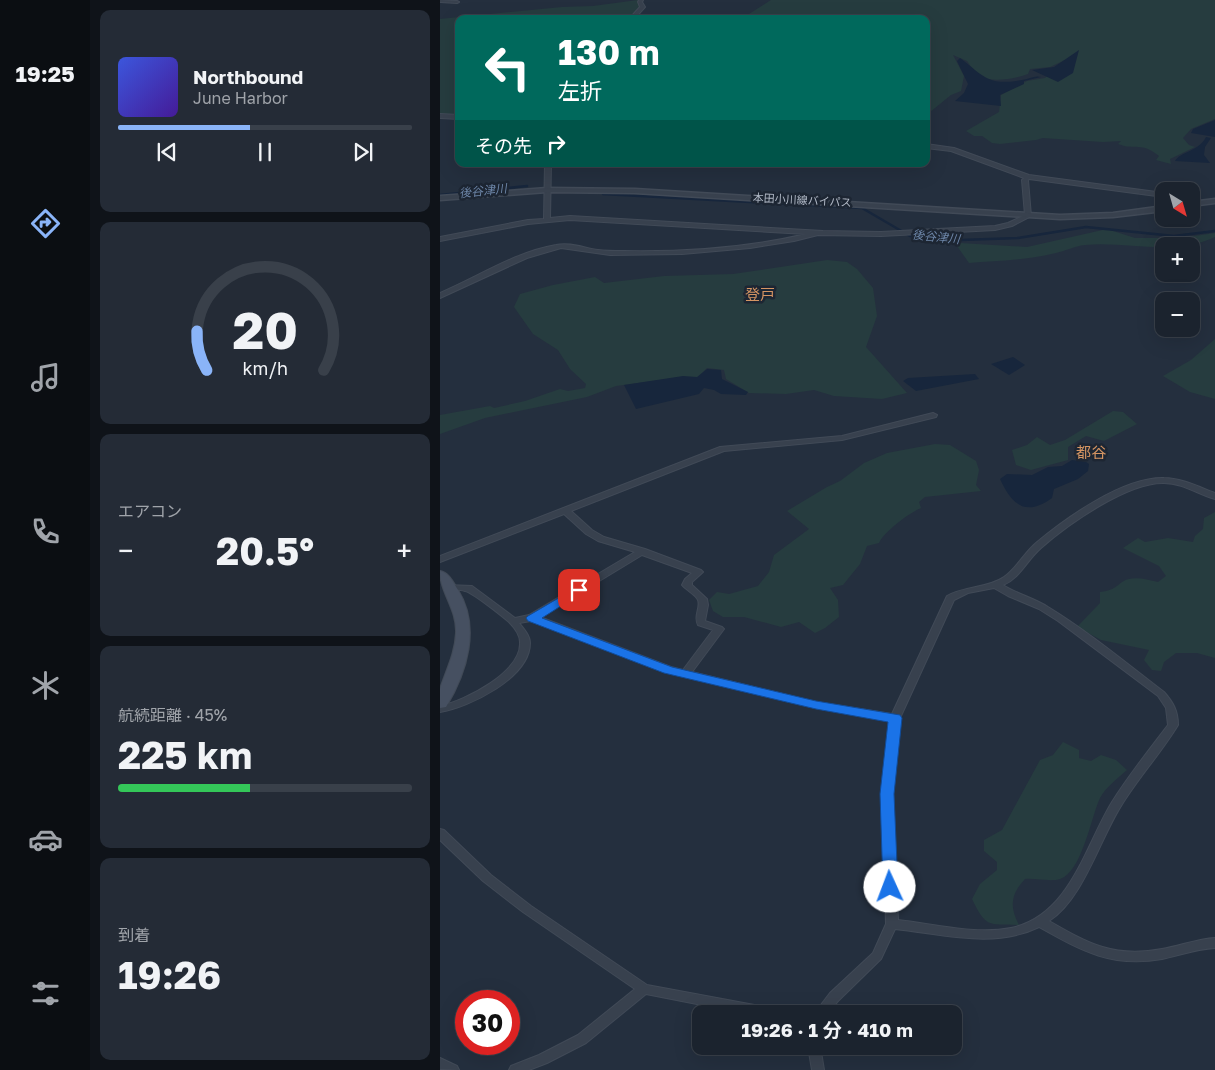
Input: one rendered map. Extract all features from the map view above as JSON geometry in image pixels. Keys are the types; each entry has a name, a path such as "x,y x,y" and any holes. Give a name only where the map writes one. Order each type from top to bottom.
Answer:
{"main road":[{"path":"440,703 448,693 459,662 462,630 462,613 445,581"}],"street":[{"path":"635,15 643,6 640,2 641,0"},
{"path":"440,2 457,2"},
{"path":"440,116 455,117"},
{"path":"930,147 952,150 1028,177 1155,193"},
{"path":"547,220 548,167"},
{"path":"440,239 547,220 584,218 604,221 881,234 995,228 1010,225 1028,216 1026,180 1028,177"},
{"name":"本田小川線バイパス","path":"440,198 547,190 670,192 1028,216 1089,217 1155,209"},
{"path":"1200,203 1215,201"},
{"path":"440,296 500,266 554,248 572,247 602,252 646,253 730,248 784,241 822,232"},
{"path":"440,560 723,449 842,438 933,415"},
{"path":"827,1005 877,956 892,924 887,794 895,718 950,598 970,588 996,585 1010,577 1037,547 1087,511 1118,493 1156,480 1166,480 1215,496"},
{"path":"564,510 595,536 698,572 688,581 687,585 703,602 701,622 719,629 686,673"},
{"path":"513,621 532,618 642,551"},
{"path":"440,709 448,709 464,702 503,679 523,657 525,644 522,633 513,621 469,588 445,581"},
{"path":"892,924 987,934 1010,933 1042,922 1064,902 1110,815 1173,725 1174,714 1170,704 1161,694 1042,607 1011,594 996,585"},
{"path":"532,618 668,670 816,705 895,718"},
{"path":"440,833 487,878 527,909 644,989 728,1005"},
{"path":"1042,922 1082,946 1104,954 1145,957 1215,943"},
{"path":"514,1070 543,1059 582,1040 644,989"},
{"path":"816,1055 818,1070"},
{"path":"440,1063 453,1070"}],"green space":[{"path":"638,0 642,7 633,15 481,15 562,7 593,6"},
{"path":"771,0 1215,0 1215,119 1191,129 1183,138 1189,145 1195,147 1170,159 1171,164 1156,160 1159,156 1153,151 1143,147 1118,144 1121,141 1103,142 1043,138 1000,144 992,143 982,136 974,136 966,131 999,112 1001,95 1027,81 1045,78 1065,60 1050,67 1030,69 1028,74 1022,76 1010,79 992,79 979,78 967,61 953,55 964,76 961,91 951,95 930,112 930,15 747,15"},
{"path":"455,18 455,115 440,114 440,19"},
{"path":"1107,229 1135,238 1155,238 1155,247 1085,245 1035,257 969,263 957,246 960,243 1027,247"},
{"path":"1215,233 1215,237 1200,243 1200,237 1187,237"},
{"path":"827,260 847,262 857,269 873,288 877,316 866,347 907,393 882,399 834,396 814,390 786,394 749,393 726,379 724,370 707,368 698,377 682,377 616,386 587,397 485,418 440,434 440,415 490,406 494,408 525,401 560,389 568,391 585,388 586,384 570,369 558,350 533,334 514,307 520,294 595,277 604,283 664,276 733,274"},
{"path":"1215,339 1215,399 1190,392 1163,376 1191,360"},
{"path":"1113,411 1123,412 1137,424 1104,441 1086,436 1068,447 1068,460 1031,470 1016,465 1012,450 1027,445 1037,437 1050,445 1065,440"},
{"path":"935,444 950,445 976,461 979,470 976,485 981,491 925,497 919,502 921,508 897,523 879,543 867,546 860,564 843,585 830,588 838,600 839,617 825,628 815,633 799,622 781,627 744,617 723,617 713,611 709,600 717,592 729,594 758,586 769,572 774,555 809,529 787,511 840,481 864,463 887,453"},
{"path":"1215,512 1215,658 1197,653 1176,653 1164,662 1161,671 1152,670 1144,660 1149,650 1101,640 1077,627 1100,603 1100,592 1111,590 1129,579 1158,582 1166,576 1159,566 1123,548 1138,538 1145,542 1168,538 1193,542 1195,536 1203,529 1204,518"},
{"path":"1063,742 1079,750 1079,758 1091,761 1101,755 1116,760 1127,770 1109,786 1100,798 1080,855 1068,874 1056,880 1025,879 1014,895 1013,900 1014,912 1019,925 994,924 985,920 972,899 980,884 997,870 997,862 984,851 984,840 1002,830 1040,760 1053,755"}],"water":[{"path":"1079,50 1073,73 1058,82 1032,70 1054,67"},
{"path":"960,58 982,75 994,81 1011,82 1041,77 1024,81 1024,84 1000,95 1001,106 955,101 964,93 968,84 957,61"},
{"path":"1215,120 1215,137 1191,133 1193,129"},
{"path":"1206,137 1211,138 1205,147 1204,155 1210,163 1175,161 1181,155 1199,146"},
{"path":"1013,357 1025,365 1009,375 991,364"},
{"path":"707,369 721,370 722,379 748,392 746,395 721,394 704,388 699,394 636,409 624,385 683,376 697,377"},
{"path":"975,374 979,379 916,391 903,381 908,378"},
{"path":"1072,460 1089,464 1088,471 1078,479 1054,489 1052,498 1035,507 1027,507 1015,501 1000,479 1007,474 1032,475 1048,467 1062,466"}],"waterway":[{"name":"後谷津川","path":"440,195 527,186"},
{"name":"後谷津川","path":"603,194 862,208 910,236 961,240 1018,238 1086,227 1174,236 1215,231"}],"district":[{"name":"登戸","path":"760,295"},
{"name":"都谷","path":"1091,453"}],"route":[{"path":"579,590 532,618 668,670 816,705 895,718 887,794 890,887"}]}
